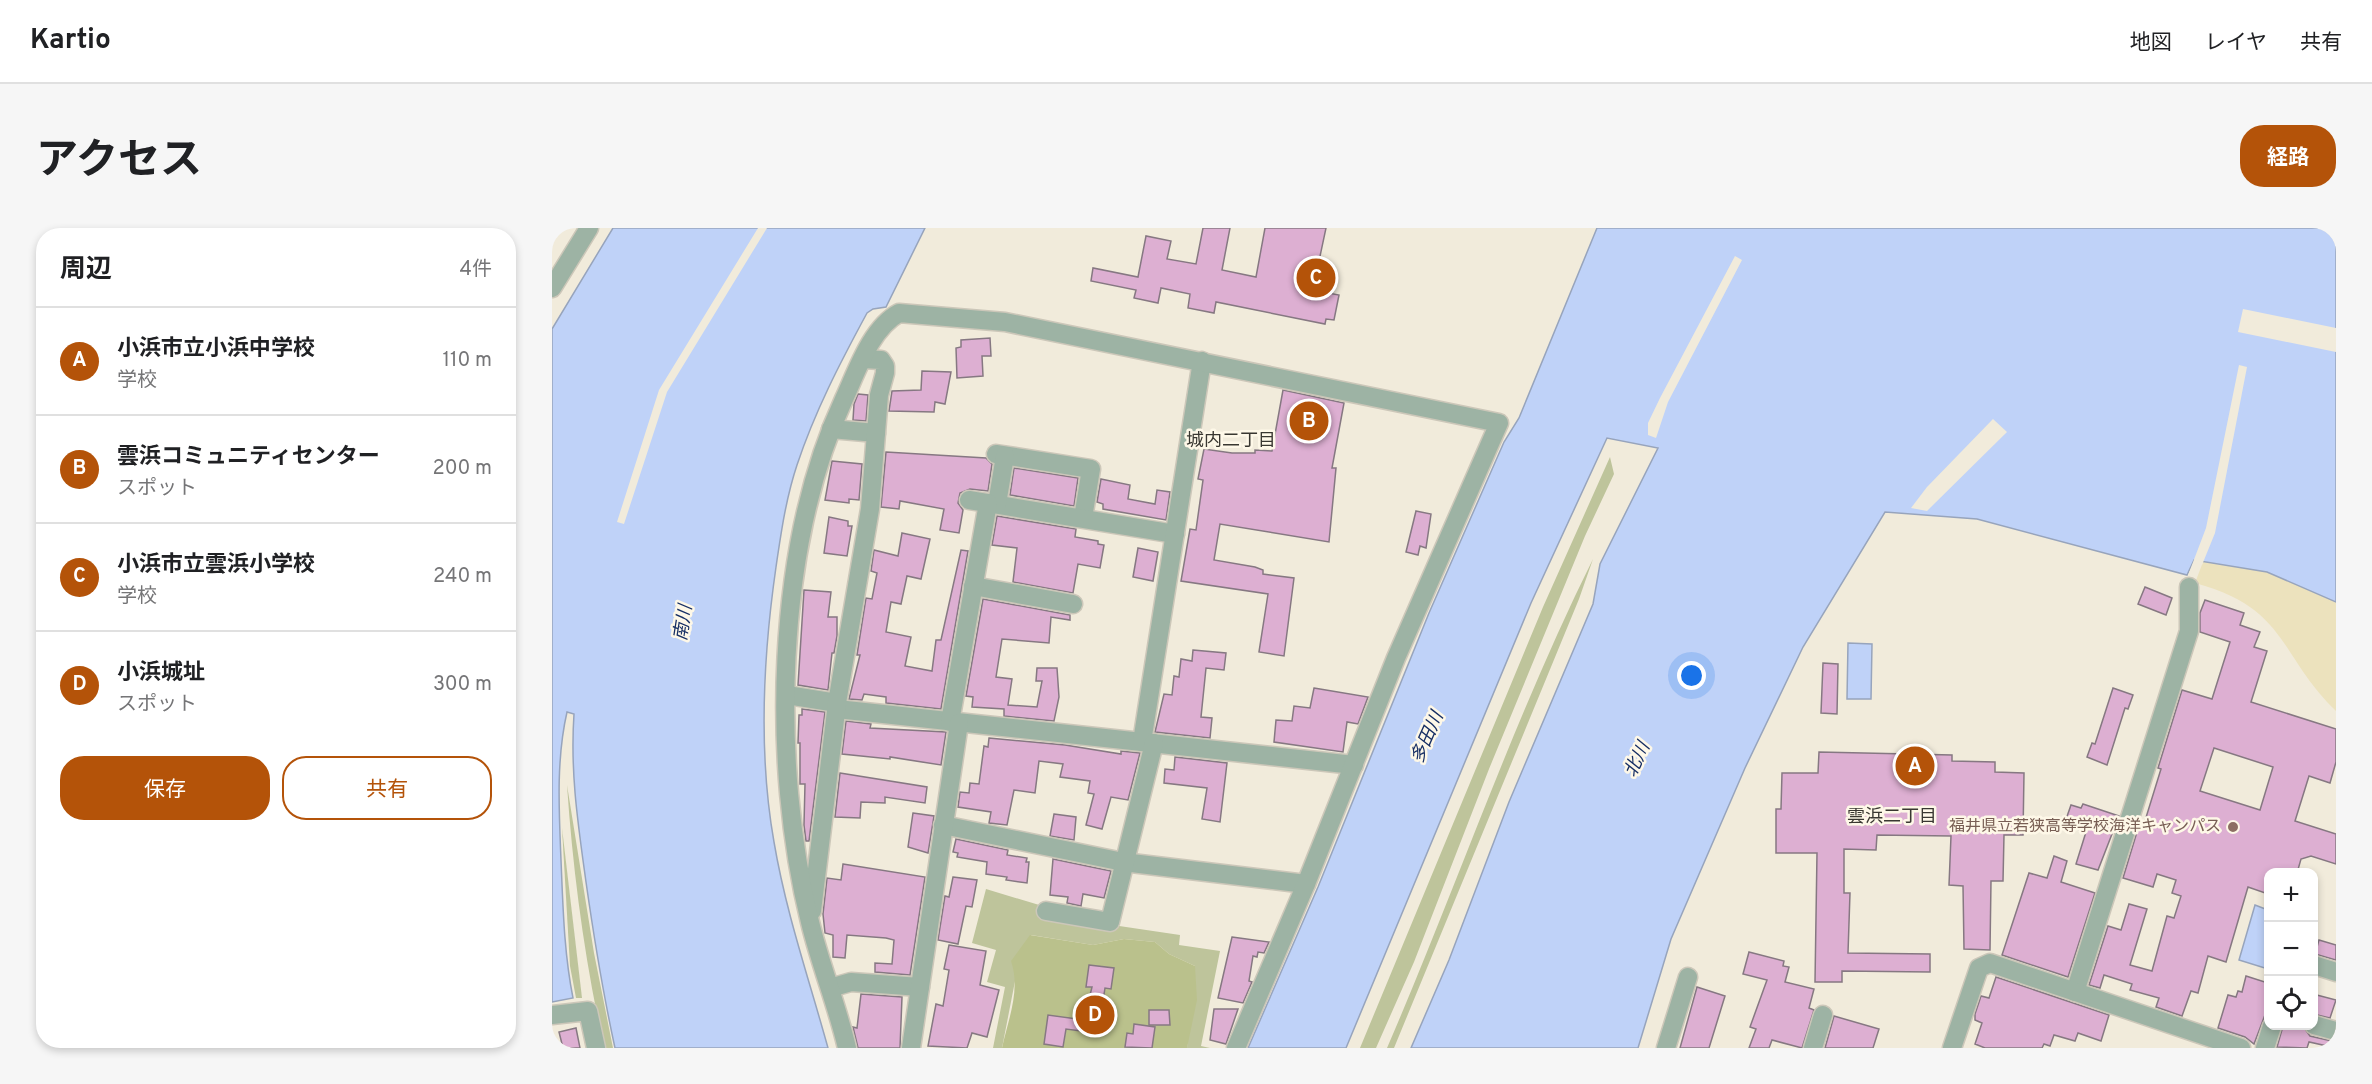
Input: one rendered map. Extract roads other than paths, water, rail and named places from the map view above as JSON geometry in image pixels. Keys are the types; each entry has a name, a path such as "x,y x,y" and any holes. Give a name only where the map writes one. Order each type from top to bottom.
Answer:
{"street":[{"path":"552,288 589,228"},
{"path":"847,1048 809,921 790,798 787,695 789,628 801,532 811,488 831,429 863,359 888,319 899,313 1005,322 1499,423 1396,658 1306,884 1236,1048"},
{"path":"809,921 815,895 837,706 870,509 879,395 885,366 881,360 863,359"},
{"path":"1046,911 1110,922 1126,862 1148,742 1175,534 1202,361"},
{"path":"831,429 876,433"},
{"path":"912,1048 944,825 954,722 972,586 985,502 1000,455 1091,469 1083,518"},
{"path":"985,502 1175,534"},
{"path":"972,586 1073,604"},
{"path":"2075,992 2189,631 2189,587"},
{"path":"787,695 837,706 954,722 1354,765"},
{"path":"944,825 1126,862 1306,884"},
{"path":"1952,1048 1979,968 1990,963 2241,1048"},
{"path":"2318,967 2336,972"},
{"path":"1666,1048 1688,977"},
{"path":"830,988 851,982 920,987"},
{"path":"552,1015 588,1011 596,1048"},
{"path":"1813,1048 1823,1015"},
{"path":"2318,1026 2336,1031"},
{"path":"2265,1048 2271,1030"}],"water":[{"name":"南川","path":"613,228 925,228 886,307 873,309 867,313 820,406 793,477 780,541 772,601 764,704 769,808 785,894 828,1048 615,1048 596,945 578,819 573,757 574,714 567,712 561,748 559,804 564,930 573,998 552,1002 552,329"},
{"path":"1597,228 2336,228 2336,602 2267,572 2194,560 2187,575 1977,519 1885,512 1803,647 1745,768 1671,939 1638,1048 1411,1048 1449,960 1509,802 1593,604 1600,564 1658,448 1607,438 1531,603 1346,1048 1248,1048 1318,887 1429,613 1504,442 1519,418"},
{"path":"1848,643 1872,644 1871,699 1847,699"},
{"path":"2255,905 2264,908 2264,968 2239,960"}],"place":[{"name":"小浜市立雲浜小学校","path":"1316,278"},
{"name":"雲浜コミュニティセンター","path":"1309,421"},
{"name":"小浜市立小浜中学校","path":"1915,766"},
{"name":"福井県立若狭高等学校海洋キャンパス","path":"2233,827"},
{"name":"小浜城址","path":"1095,1015"}],"district":[{"name":"城内二丁目","path":"1231,441"},
{"name":"雲浜二丁目","path":"1892,817"}],"water label":[{"name":"多田川","path":"1428,738"},
{"name":"北川","path":"1638,760"}]}
